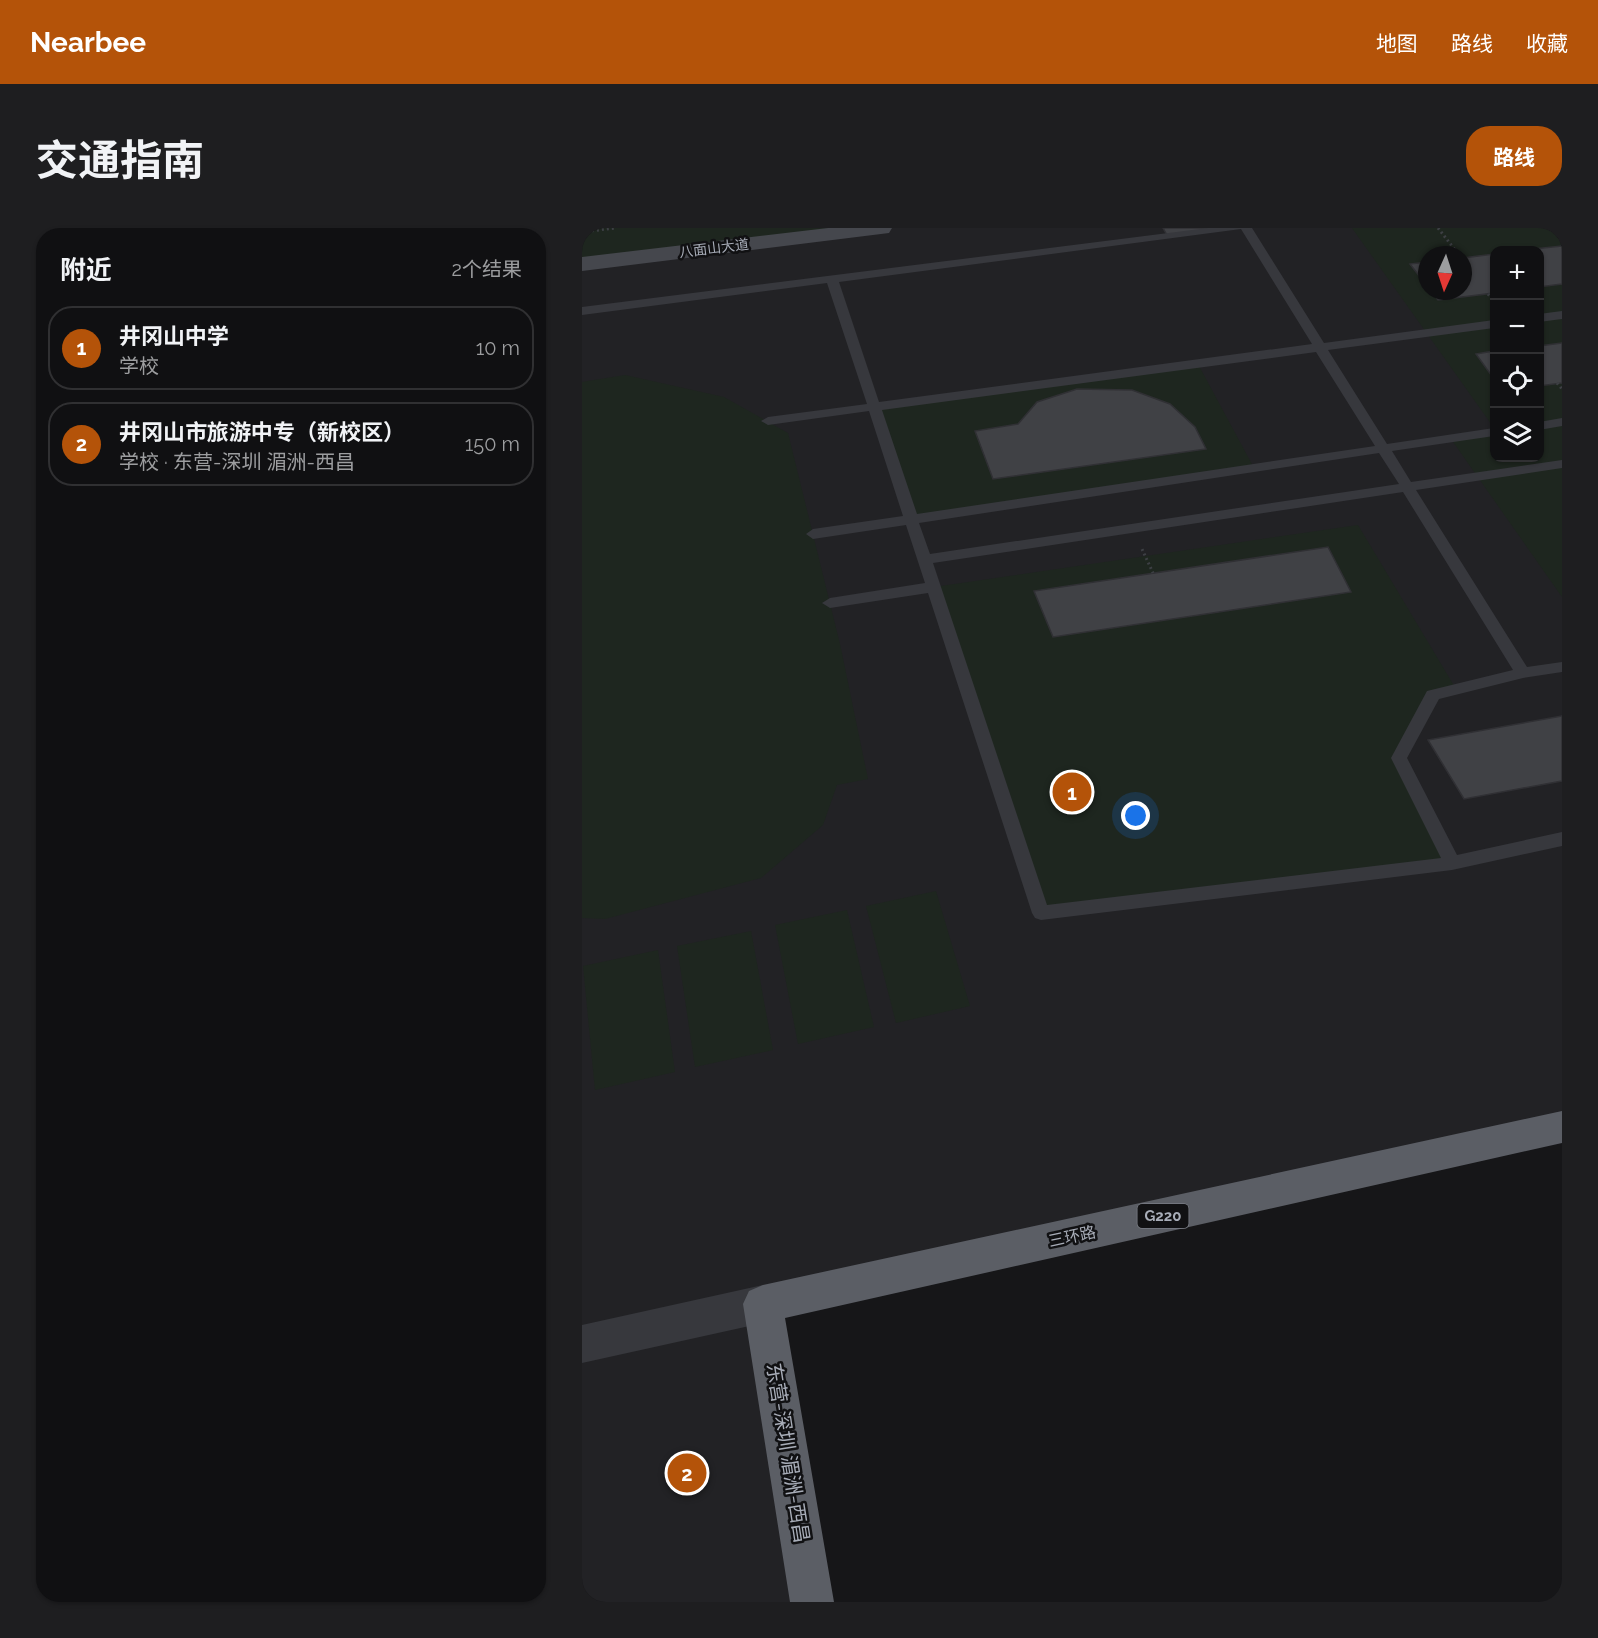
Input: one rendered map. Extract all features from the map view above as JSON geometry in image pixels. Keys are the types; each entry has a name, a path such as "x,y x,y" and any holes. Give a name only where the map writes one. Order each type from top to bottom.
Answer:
{"highway":[{"name":"三环路","path":"763,1304 1562,1127"},
{"name":"东营-深圳 湄洲-西昌","path":"763,1304 812,1602"}],"main road":[{"name":"八面山大道","path":"582,264 881,228"}],"street":[{"name":"三环路","path":"582,1344 763,1304"}],"lane":[{"path":"582,311 1236,228"},
{"path":"1246,228 1523,673"},
{"path":"832,279 1041,913 1452,863 1562,839"},
{"path":"1544,317 1562,315"},
{"path":"768,422 1490,325"},
{"path":"1544,425 1562,422"},
{"path":"813,534 1490,433"},
{"path":"925,560 1562,464"},
{"path":"830,603 934,587"},
{"path":"1452,863 1399,758 1433,695 1523,673 1562,667"}],"path":[{"path":"582,232 615,228"},
{"path":"1438,228 1452,246"},
{"path":"1488,294 1492,300"},
{"path":"1557,383 1562,389"}],"shaded area":[{"path":"582,228 881,228 582,264"},
{"path":"822,228 1562,228 1562,1127 763,1304 812,1602 582,1602 582,258"},
{"path":"1352,228 1562,228 1562,597 1451,439 1490,434 1490,462 1544,462 1544,246 1490,246 1490,422"},
{"path":"1198,364 1254,468 912,520 875,407"},
{"path":"625,375 724,397 788,433 840,644 868,779 837,785 823,825 761,878 605,919 582,918 582,382"},
{"path":"1358,525 1456,689 1433,695 1399,758 1452,863 1041,913 934,587"},
{"path":"936,891 970,1006 896,1023 866,906"},
{"path":"847,910 874,1027 798,1044 775,925"},
{"path":"751,931 773,1050 695,1067 677,946"},
{"path":"658,950 675,1072 595,1090 583,966"}],"building":[{"path":"1163,228 1236,228 1168,237"},
{"path":"1562,246 1562,284 1544,286 1544,248"},
{"path":"1490,255 1490,294 1472,296 1472,257"},
{"path":"1418,263 1418,274 1410,264"},
{"path":"1562,343 1562,383 1544,385 1544,345"},
{"path":"1490,352 1490,373 1476,354"},
{"path":"1077,389 1132,390 1170,404 1195,427 1206,449 993,479 975,431 1018,424 1037,402"},
{"path":"1328,547 1351,592 1053,637 1034,591"},
{"path":"1562,716 1562,781 1464,799 1428,740"}],"place":[{"name":"井冈山中学","path":"1072,792"},
{"name":"井冈山市旅游中专（新校区）","path":"687,1473"}]}
